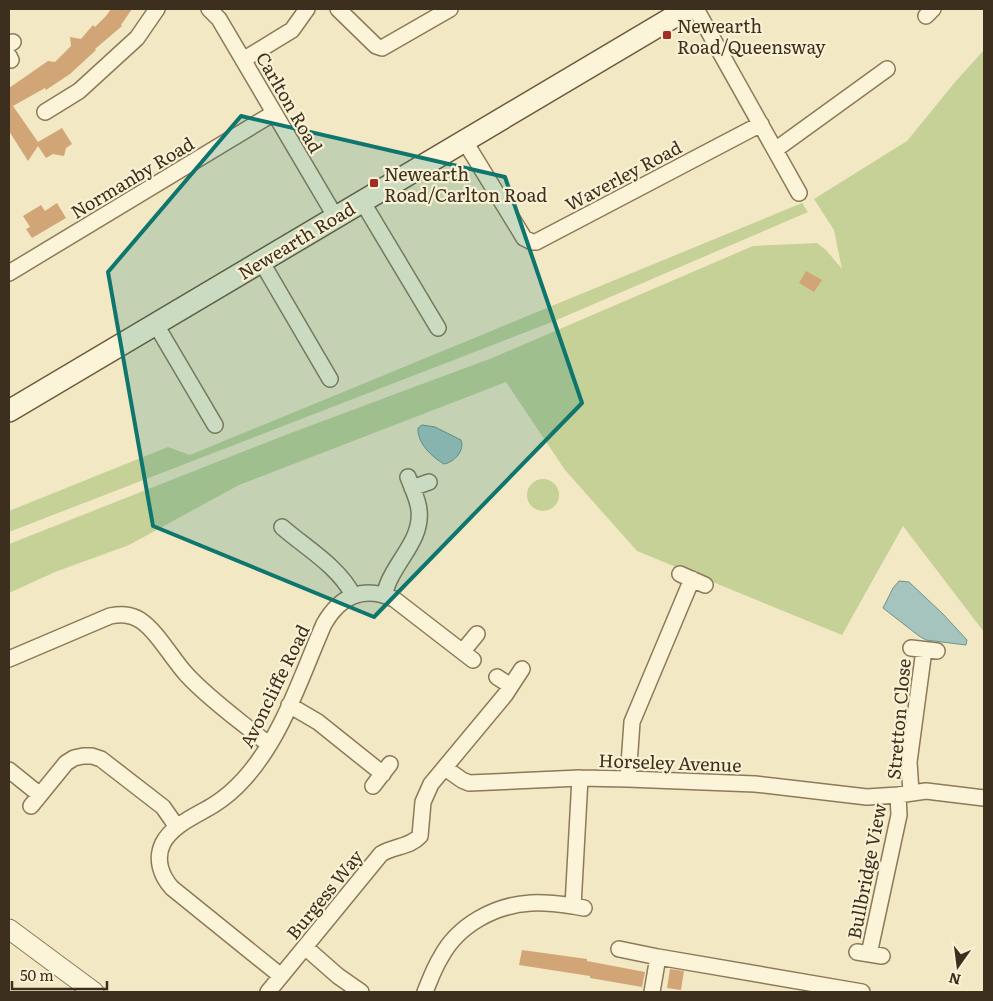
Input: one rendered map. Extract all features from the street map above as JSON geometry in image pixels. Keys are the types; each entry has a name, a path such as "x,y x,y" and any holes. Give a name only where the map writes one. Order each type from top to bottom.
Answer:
{"main road":[{"name":"Newearth Road","path":"9,410 687,9"}],"street":[{"path":"45,112 79,91 142,32 157,9"},
{"name":"Carlton Road","path":"209,9 219,19 335,216"},
{"path":"243,60 292,30 307,9"},
{"path":"338,9 379,48 450,9"},
{"path":"696,9 799,193"},
{"path":"775,150 876,70"},
{"name":"Normanby Road","path":"9,273 274,113"},
{"name":"Waverley Road","path":"464,140 524,238 536,242 760,124"},
{"path":"362,201 437,328"},
{"path":"261,261 330,379"},
{"path":"155,323 215,425"},
{"path":"384,595 390,578 413,541 417,531 419,511 410,483 429,482"},
{"path":"285,537 342,578 352,595 370,593 384,595 400,603 468,656 477,634"},
{"path":"628,779 632,722 692,580"},
{"name":"Avoncliffe Road","path":"281,976 172,888 166,882 162,873 160,856 163,843 168,836 178,827 231,792 254,767 269,745 289,705 324,624 331,612 352,595"},
{"path":"9,659 110,616 130,615 140,620 150,629 187,675 202,690 269,745"},
{"name":"Stretton Close","path":"904,794 924,650"},
{"name":"Burgess Way","path":"268,992 381,854 387,850 410,844 420,836 422,810 426,793 431,784 511,686 522,669"},
{"path":"498,678 511,686"},
{"path":"289,705 318,722 382,775"},
{"path":"9,770 36,800 66,763 74,758 92,756 110,765 163,807 178,827"},
{"name":"Horseley Avenue","path":"445,768 462,780 469,782 580,778 628,779 755,784 867,797 939,791 984,798"},
{"path":"425,992 441,956 450,943 478,919 511,905 530,903 579,907 580,778"},
{"name":"Bullbridge View","path":"869,954 904,794"},
{"path":"9,929 94,992"},
{"path":"305,947 338,976 361,992"},
{"path":"619,950 862,992"},
{"path":"652,992 658,957"}],"highlighted area":[{"path":"241,116 505,177 582,403 374,617 153,526 108,272"}],"green space":[{"path":"984,50 984,632 903,526 842,635 637,551 565,470 506,382 239,485 129,545 55,572 9,593 9,544 288,434 492,358 753,246 817,243 826,250 842,269 834,230 814,199 907,141"},
{"path":"802,203 808,212 552,322 9,532 9,511 168,447 190,455"},
{"path":"543,479 555,483 559,495 555,507 543,511 531,507 527,495 531,483"}],"water":[{"path":"422,425 435,427 461,440 462,448 452,461 444,464 430,453 418,434 418,428"},
{"path":"899,581 909,582 943,614 967,640 966,645 926,640 883,608 893,588"}],"building":[{"path":"111,9 132,9 122,26 70,74 46,90 45,88 13,106 38,142 62,128 72,144 66,148 64,156 53,154 46,158 38,146 28,161 9,131 9,88 48,61 55,62 71,46 70,37 81,39"},
{"path":"57,203 66,218 32,238 26,229 30,227 23,216 41,205 45,211"},
{"path":"806,271 822,280 814,292 799,283"},
{"path":"522,950 587,959 587,961 645,972 642,987 590,978 590,976 519,965"},
{"path":"670,969 684,971 681,990 667,988"}],"place":[{"name":"Newearth Road/Queensway","path":"667,35"},
{"name":"Newearth Road/Carlton Road","path":"374,183"}]}
